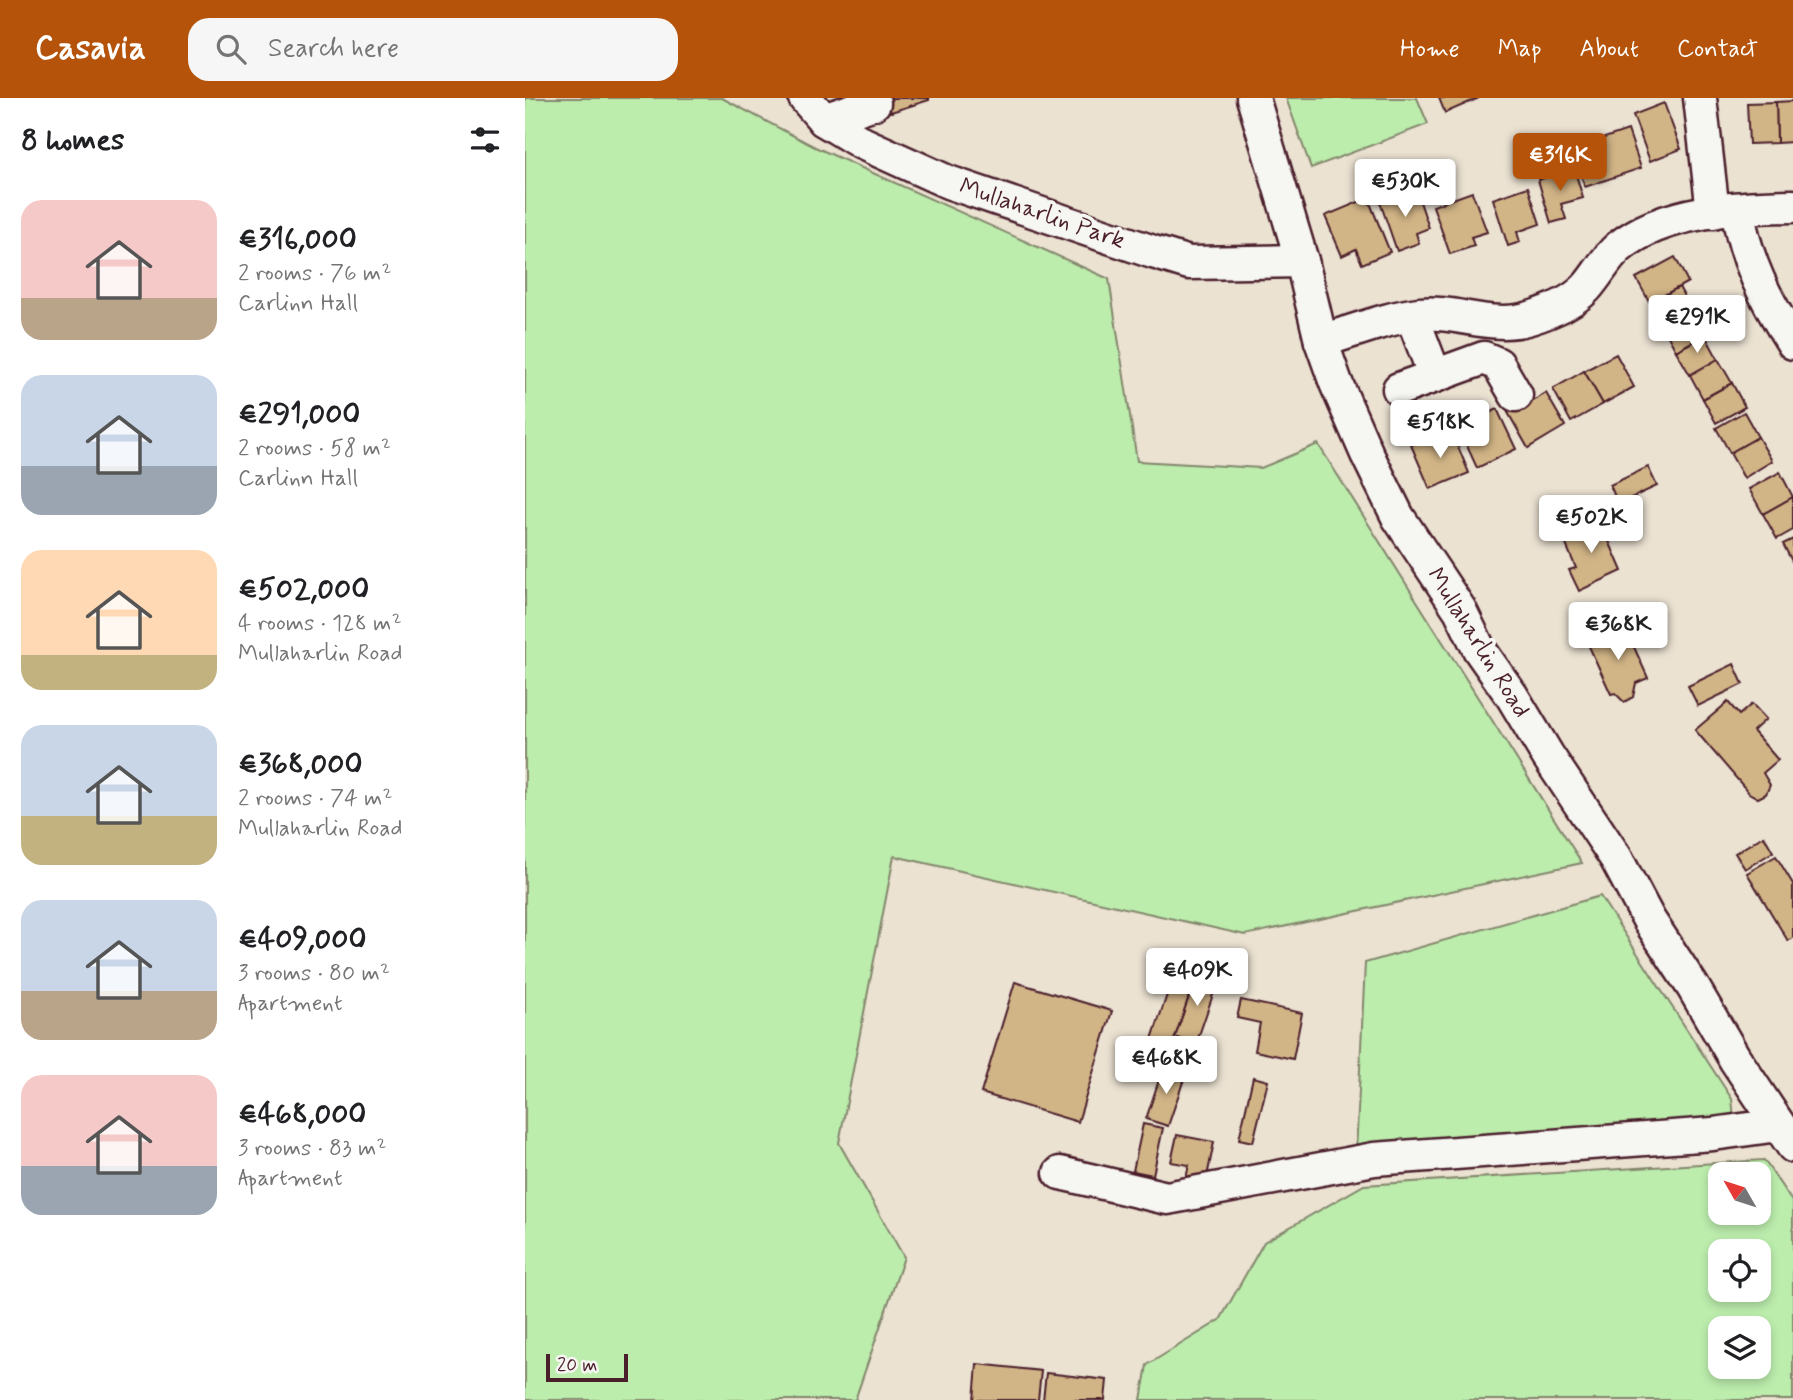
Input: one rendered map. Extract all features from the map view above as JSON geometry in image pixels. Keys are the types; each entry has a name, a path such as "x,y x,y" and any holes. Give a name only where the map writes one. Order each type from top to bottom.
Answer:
{"street":[{"name":"Mullaharlin Road","path":"1253,98 1302,261 1321,341 1367,454 1398,517 1460,610 1479,649 1616,858 1649,919 1785,1136"},
{"path":"1700,98 1725,210 1763,296 1793,343"},
{"path":"815,109 874,103"},
{"name":"Mullaharlin Park","path":"815,109 862,143 948,182 1189,263 1302,261"},
{"path":"1321,341 1412,316 1441,315 1499,323 1528,319 1560,307 1585,289 1620,246 1636,235 1678,218 1725,210 1793,206"},
{"path":"1412,316 1435,376"},
{"path":"1399,389 1484,358 1499,364 1515,395"},
{"path":"1060,1173 1167,1198 1374,1159 1713,1134 1785,1136"}],"green space":[{"path":"525,98 722,98 815,147 1109,279 1137,461 1261,468 1318,444 1582,863 1245,935 894,856 839,1143 904,1257 855,1400 525,1400"},
{"path":"1286,98 1417,98 1428,124 1311,168"},
{"path":"1600,896 1732,1099 1734,1118 1356,1153 1365,963"},
{"path":"1764,1160 1765,1162 1732,1162"},
{"path":"1708,1164 1708,1225 1771,1225 1771,1170 1793,1203 1793,1400 1141,1400 1147,1365 1220,1320 1264,1242 1364,1185"}],"building":[{"path":"886,98 929,98 929,100 891,112"},
{"path":"1439,98 1479,98 1445,113"},
{"path":"1793,101 1793,142 1777,143 1776,102"},
{"path":"1776,102 1777,143 1749,144 1747,103"},
{"path":"1664,103 1681,149 1650,161 1633,115"},
{"path":"1628,130 1641,168 1585,187 1572,149"},
{"path":"1574,168 1583,198 1561,204 1566,219 1551,223 1538,180"},
{"path":"1528,187 1540,224 1517,232 1520,242 1508,246 1493,199"},
{"path":"1416,190 1429,228 1416,233 1419,243 1397,251 1380,202"},
{"path":"1472,192 1487,232 1471,237 1474,246 1450,254 1433,206"},
{"path":"1368,198 1390,252 1362,264 1356,249 1342,256 1325,216"},
{"path":"1675,257 1688,282 1650,303 1636,278"},
{"path":"1679,287 1692,311 1663,327 1650,303"},
{"path":"1692,311 1705,335 1676,351 1663,327"},
{"path":"1705,335 1718,359 1690,375 1676,351"},
{"path":"1616,354 1634,387 1603,404 1584,371"},
{"path":"1718,359 1732,383 1703,399 1690,375"},
{"path":"1584,371 1603,404 1571,422 1553,389"},
{"path":"1732,383 1745,407 1716,423 1703,399"},
{"path":"1546,393 1565,426 1528,448 1506,409 1530,395 1533,401"},
{"path":"1497,409 1516,449 1477,468 1462,435 1481,425 1478,419"},
{"path":"1744,412 1758,437 1730,453 1716,428"},
{"path":"1438,434 1441,442 1454,437 1469,473 1430,489 1411,445"},
{"path":"1758,437 1772,461 1744,478 1730,453"},
{"path":"1648,467 1657,486 1618,504 1610,485"},
{"path":"1780,472 1793,497 1763,514 1749,489"},
{"path":"1793,497 1793,530 1777,539 1763,514"},
{"path":"1599,518 1622,571 1579,591 1569,570 1576,568 1562,535"},
{"path":"1793,539 1793,563 1783,544"},
{"path":"1624,625 1648,678 1636,683 1633,697 1624,702 1615,693 1611,694 1587,642"},
{"path":"1734,664 1743,684 1698,706 1688,686"},
{"path":"1728,702 1739,715 1752,704 1766,719 1753,731 1778,760 1763,773 1770,785 1766,794 1758,798 1749,793 1695,730"},
{"path":"1764,836 1773,852 1745,869 1735,853"},
{"path":"1776,856 1793,884 1793,938 1788,941 1747,873"},
{"path":"1197,973 1218,980 1196,1044 1175,1037"},
{"path":"1173,977 1193,984 1170,1052 1150,1045"},
{"path":"1015,982 1112,1011 1078,1122 981,1093"},
{"path":"1241,1000 1302,1013 1293,1059 1255,1051 1260,1023 1237,1018"},
{"path":"1164,1065 1186,1073 1168,1126 1146,1119"},
{"path":"1253,1077 1268,1081 1253,1142 1239,1139"},
{"path":"1143,1124 1163,1128 1153,1175 1133,1171"},
{"path":"1177,1135 1214,1142 1206,1182 1186,1178 1189,1165 1171,1162"},
{"path":"977,1364 1041,1371 1038,1400 974,1400"},
{"path":"1046,1373 1107,1380 1105,1400 1043,1400"}]}
